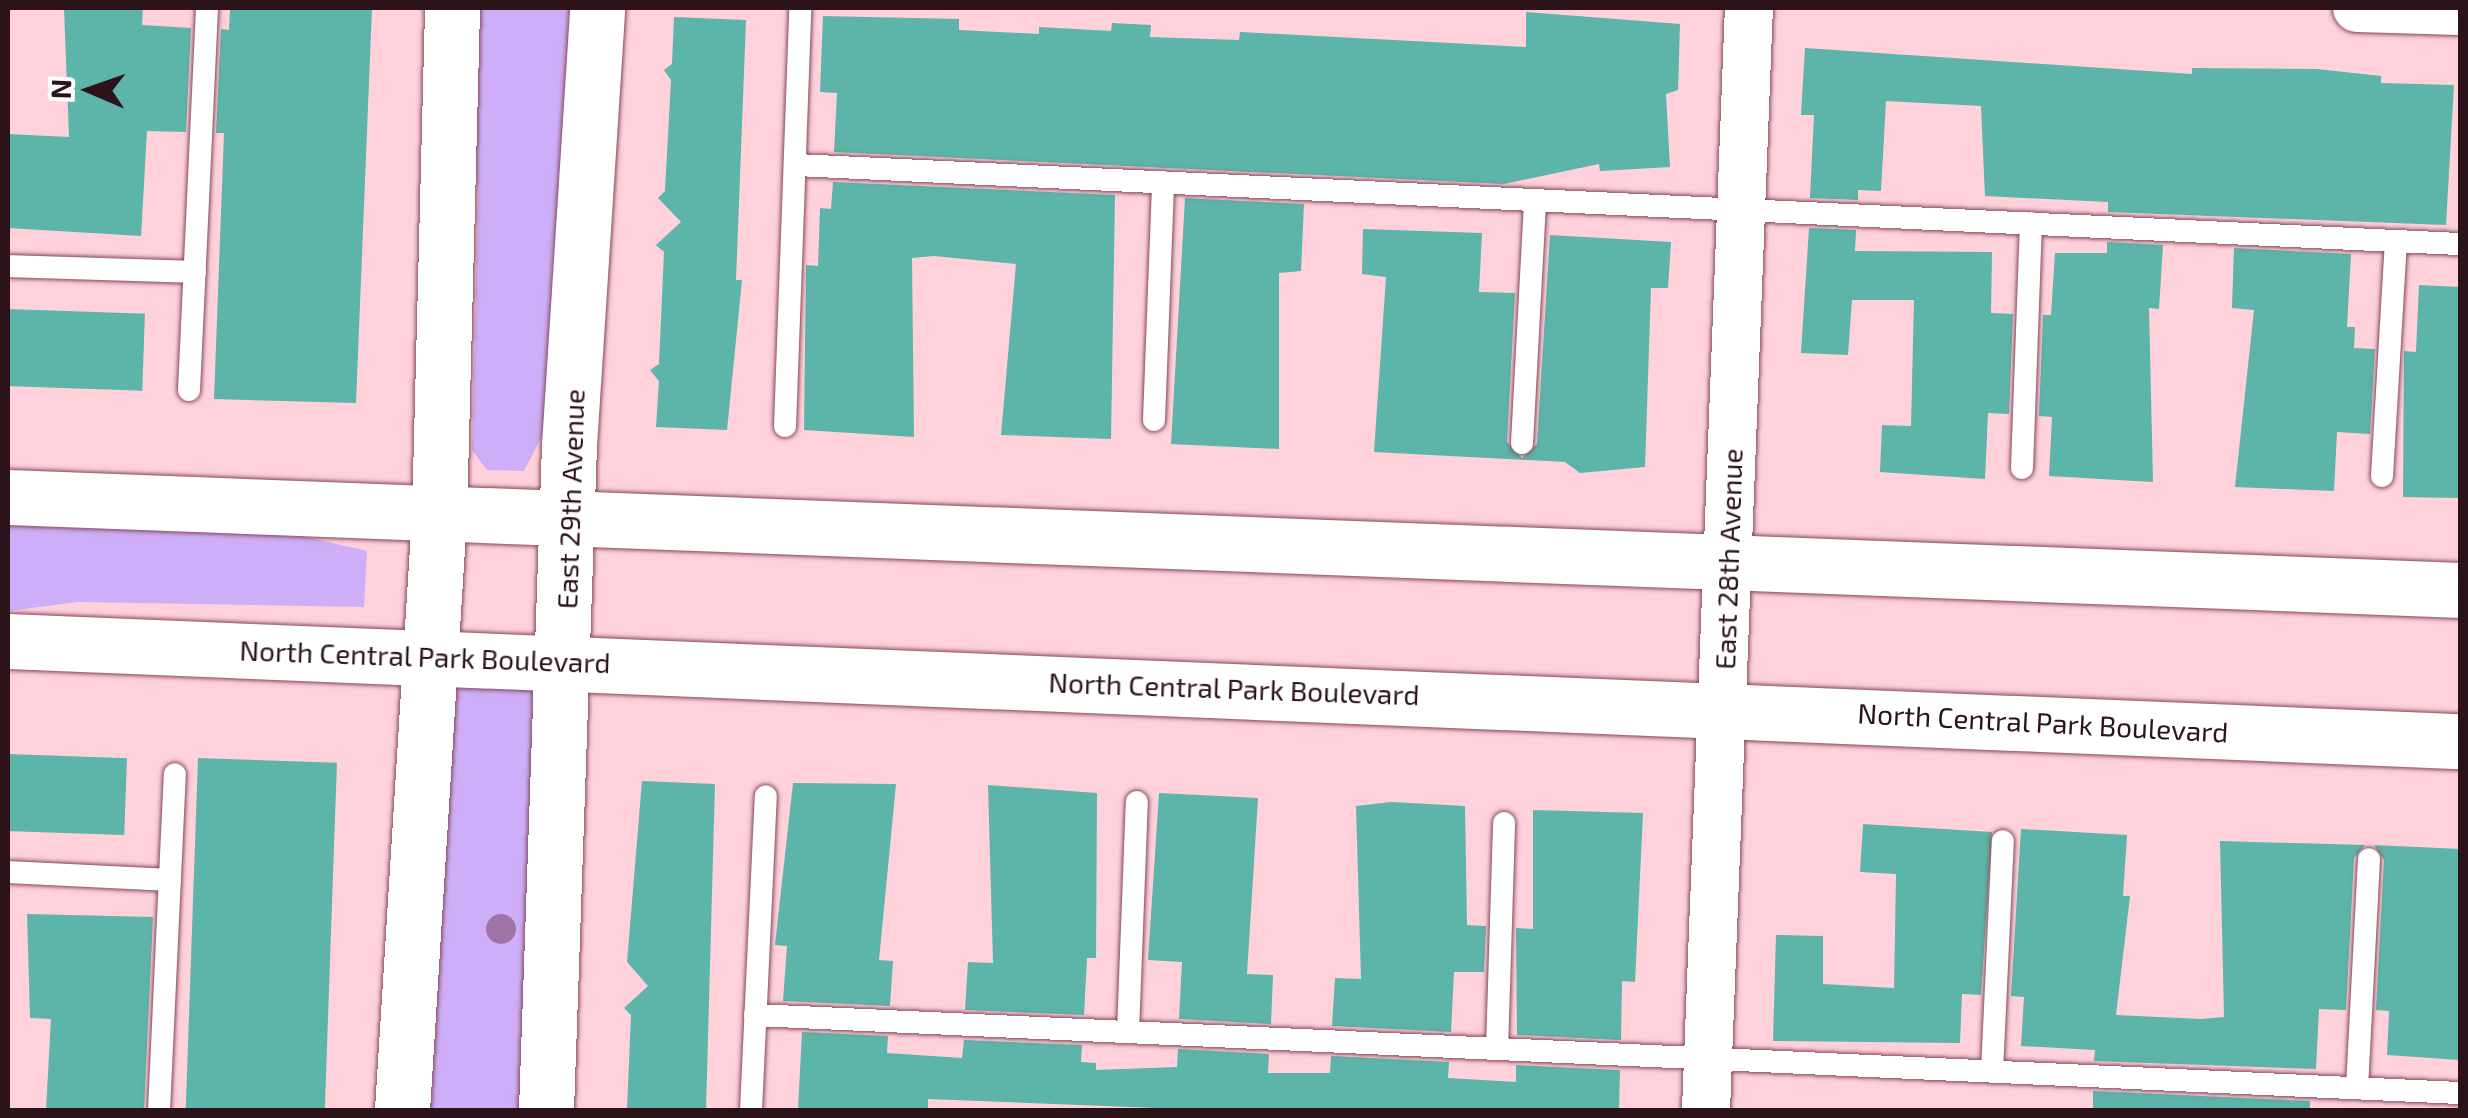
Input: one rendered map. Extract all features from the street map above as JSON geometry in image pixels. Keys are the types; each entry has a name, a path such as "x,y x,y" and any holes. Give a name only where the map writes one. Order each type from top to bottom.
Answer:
{"main road":[{"path":"402,1110 438,516 452,8"},
{"name":"East 29th Avenue","path":"546,1110 568,519 597,8"},
{"path":"8,497 2460,590"},
{"name":"North Central Park Boulevard","path":"8,641 2460,741"}],"street":[{"name":"East 28th Avenue","path":"1706,1110 1749,8"},
{"path":"2357,8 2460,11"}],"lane":[{"path":"189,390 207,8"},
{"path":"785,426 800,8"},
{"path":"796,165 2460,244"},
{"path":"1154,420 1163,182"},
{"path":"1522,442 1535,200"},
{"path":"2022,468 2031,224"},
{"path":"2382,476 2396,241"},
{"path":"8,266 195,272"},
{"path":"159,1110 174,774"},
{"path":"751,1110 766,796"},
{"path":"1128,1032 1137,802"},
{"path":"1496,1049 1504,823"},
{"path":"1992,1072 2002,840"},
{"path":"2357,1088 2369,859"},
{"path":"8,872 170,880"},
{"path":"756,1015 2460,1093"}],"shaded area":[{"path":"466,8 579,8 543,434 524,471 487,470 472,450 478,199"},
{"path":"8,523 303,536 367,551 364,607 78,602 8,611"},
{"path":"430,656 565,661 549,1110 414,1110"}],"building":[{"path":"64,8 143,8 142,25 191,28 186,132 147,131 141,236 8,228 8,134 69,137"},
{"path":"230,8 372,8 356,403 214,399 224,133 216,133 221,29 229,30"},
{"path":"1526,12 1680,24 1678,90 1666,94 1670,167 1600,171 1599,164 1504,184 834,152 837,93 820,92 823,16 959,19 959,30 1039,34 1039,27 1111,31 1112,23 1151,25 1150,37 1239,40 1240,32 1526,47"},
{"path":"674,17 746,20 736,280 742,280 727,430 656,427 659,381 650,370 659,364 664,252 656,245 681,222 658,198 665,191 671,80 664,70 672,64"},
{"path":"1805,48 2192,74 2192,68 2317,69 2381,76 2381,83 2454,85 2446,225 2108,212 2108,202 1985,196 1981,106 1886,101 1881,191 1858,190 1858,200 1810,198 1814,115 1801,115"},
{"path":"833,182 1115,195 1111,439 1001,435 1016,264 934,256 912,258 914,437 804,430 806,265 818,266 820,208 831,209"},
{"path":"1185,198 1304,204 1301,271 1279,273 1279,449 1171,444"},
{"path":"1809,228 1856,230 1855,251 1992,252 1991,313 2013,314 2009,414 1988,413 1985,479 1880,472 1882,425 1911,426 1914,300 1852,300 1848,355 1801,353"},
{"path":"1363,229 1482,233 1479,292 1515,293 1507,442 1522,458 1537,444 1550,235 1671,242 1668,288 1651,288 1645,467 1580,473 1565,462 1374,452 1386,277 1362,274"},
{"path":"2107,242 2163,245 2159,309 2149,308 2153,482 2049,476 2052,417 2039,416 2043,315 2051,315 2055,253 2107,253"},
{"path":"2234,248 2351,254 2347,327 2355,327 2354,348 2375,349 2370,434 2337,432 2334,491 2235,487 2254,310 2232,308"},
{"path":"2419,285 2460,287 2460,498 2403,497 2404,351 2416,352"},
{"path":"8,309 145,314 142,391 8,386"},
{"path":"8,754 127,758 124,835 8,831"},
{"path":"198,758 337,763 325,1110 186,1110"},
{"path":"642,781 715,784 706,1110 627,1110 631,1015 624,1008 648,986 627,962"},
{"path":"793,783 896,784 879,960 893,961 890,1006 783,1001 787,946 775,945"},
{"path":"988,785 1097,793 1096,958 1087,958 1084,1015 965,1010 968,962 993,963"},
{"path":"1159,793 1258,798 1247,974 1273,975 1271,1024 1179,1019 1182,962 1148,960"},
{"path":"1391,802 1465,806 1467,925 1486,926 1484,972 1454,972 1451,1032 1332,1026 1335,978 1361,979 1356,806"},
{"path":"1533,810 1643,813 1635,982 1622,981 1621,1040 1517,1035 1516,928 1533,929"},
{"path":"1863,824 1992,832 1981,995 1962,994 1960,1043 1773,1041 1776,935 1823,936 1823,984 1894,988 1896,874 1860,872"},
{"path":"2021,829 2127,835 2123,896 2130,896 2116,1015 2201,1019 2224,1017 2220,841 2365,845 2354,858 2346,1010 2319,1009 2316,1069 2094,1061 2095,1050 2021,1046 2024,997 2011,996"},
{"path":"2374,845 2460,849 2460,1060 2387,1055 2389,1011 2376,1010 2384,860"},
{"path":"27,914 153,917 144,1110 46,1110 51,1019 30,1018"},
{"path":"802,1032 888,1036 887,1053 962,1058 964,1040 1082,1045 1081,1062 1096,1063 1096,1070 1177,1067 1178,1049 1269,1054 1268,1073 1330,1073 1331,1056 1449,1062 1448,1078 1516,1082 1516,1065 1620,1070 1619,1110 1207,1110 928,1099 928,1110 798,1110"},
{"path":"2093,1091 2310,1101 2310,1110 2093,1110"}]}
